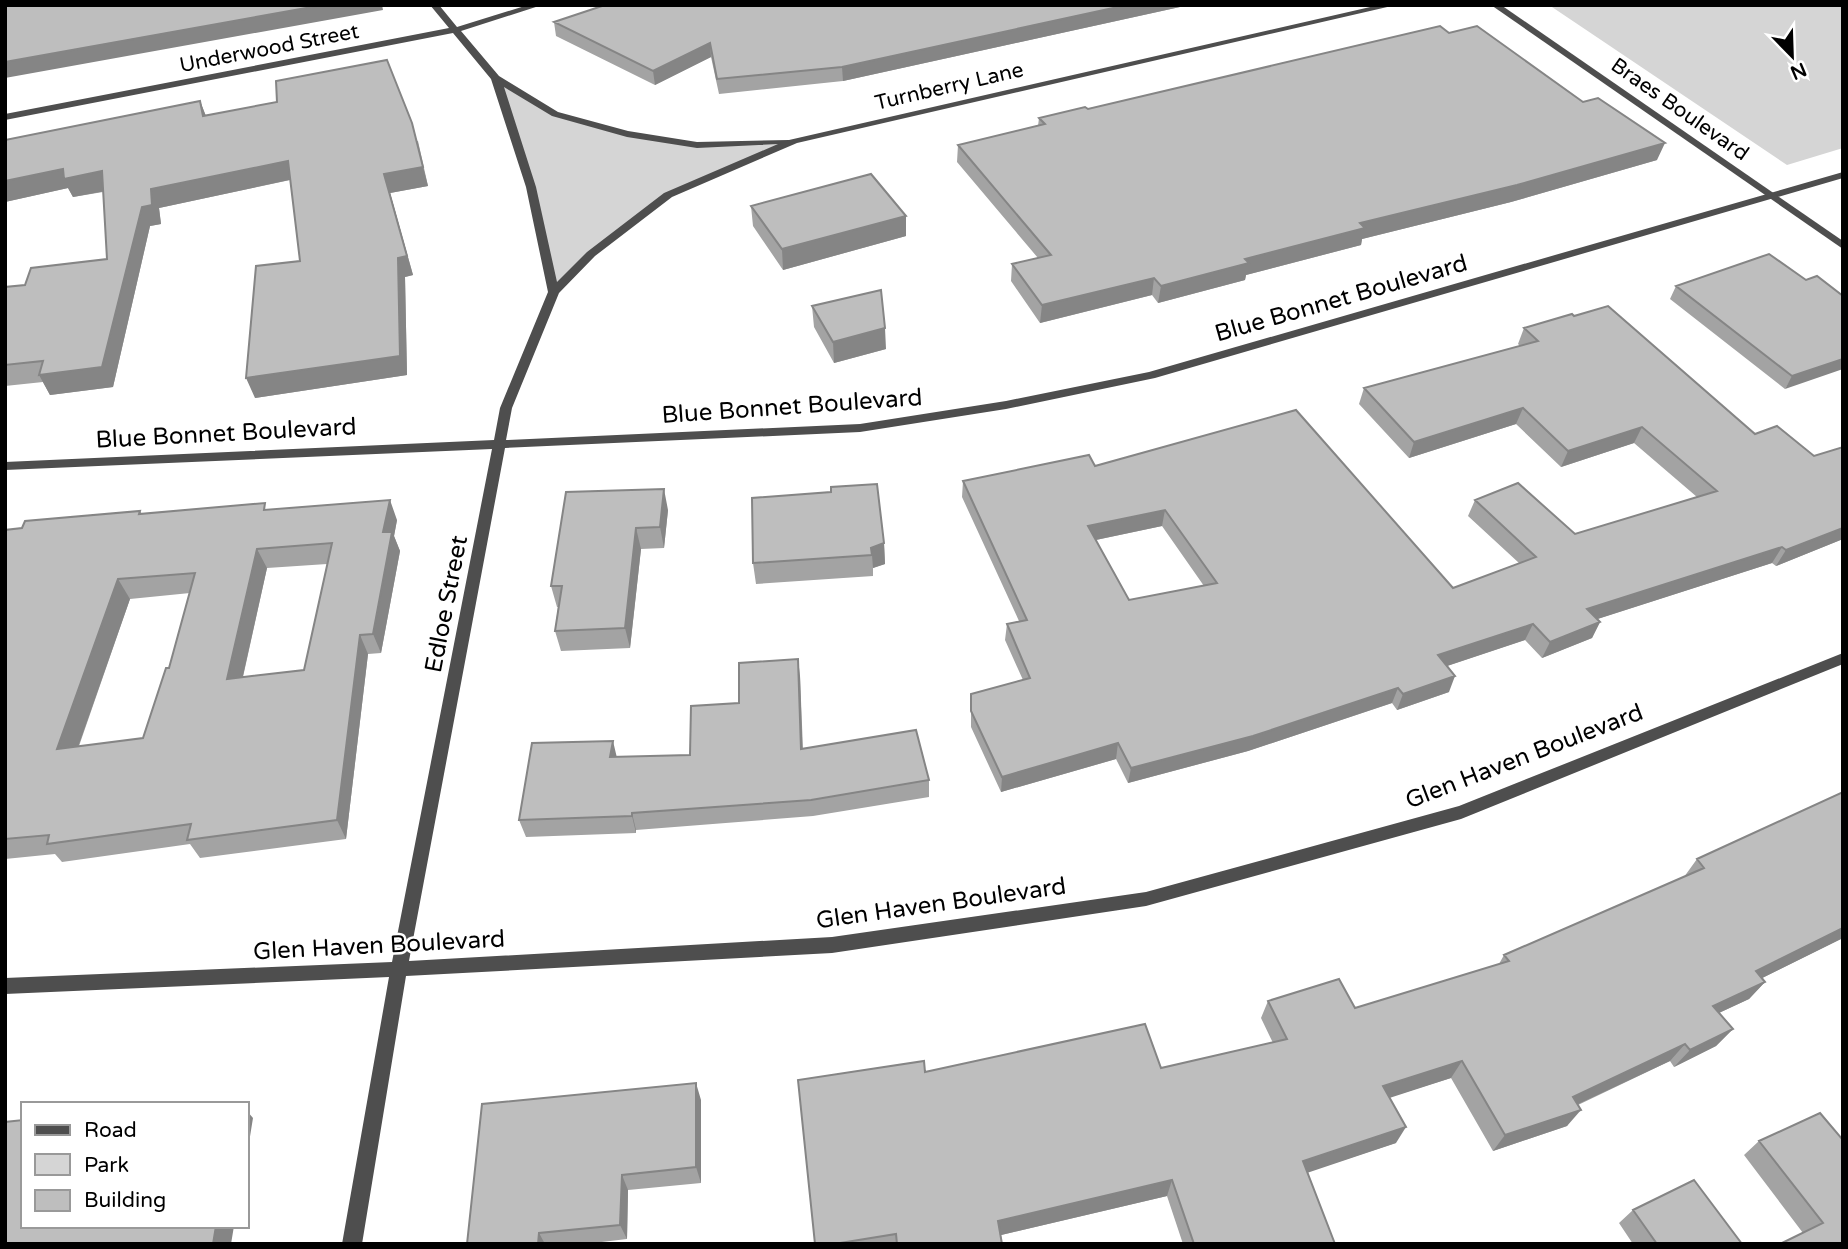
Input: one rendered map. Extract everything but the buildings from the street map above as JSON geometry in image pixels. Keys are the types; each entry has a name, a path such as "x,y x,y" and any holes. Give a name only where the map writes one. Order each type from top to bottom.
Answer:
{"street":[{"path":"435,5 496,78 555,114 627,134 698,145 794,141"},
{"name":"Underwood Street","path":"5,117 455,30 538,5"},
{"name":"Turnberry Lane","path":"554,292 591,254 668,195 794,141 1392,5"},
{"name":"Braes Boulevard","path":"1495,5 1843,246"},
{"path":"496,78 531,187 554,292"},
{"name":"Blue Bonnet Boulevard","path":"5,466 860,428 962,415 1059,397 1164,371 1843,175"},
{"name":"Edloe Street","path":"352,1244 399,970 506,408 554,292"},
{"name":"Glen Haven Boulevard","path":"5,986 399,970 832,945 1146,900 1461,812 1843,658"}],"green space":[{"path":"1549,5 1843,5 1843,148 1787,165"},
{"path":"496,78 555,114 591,126 697,145 794,141 668,195 630,222 554,292 531,187"}]}
